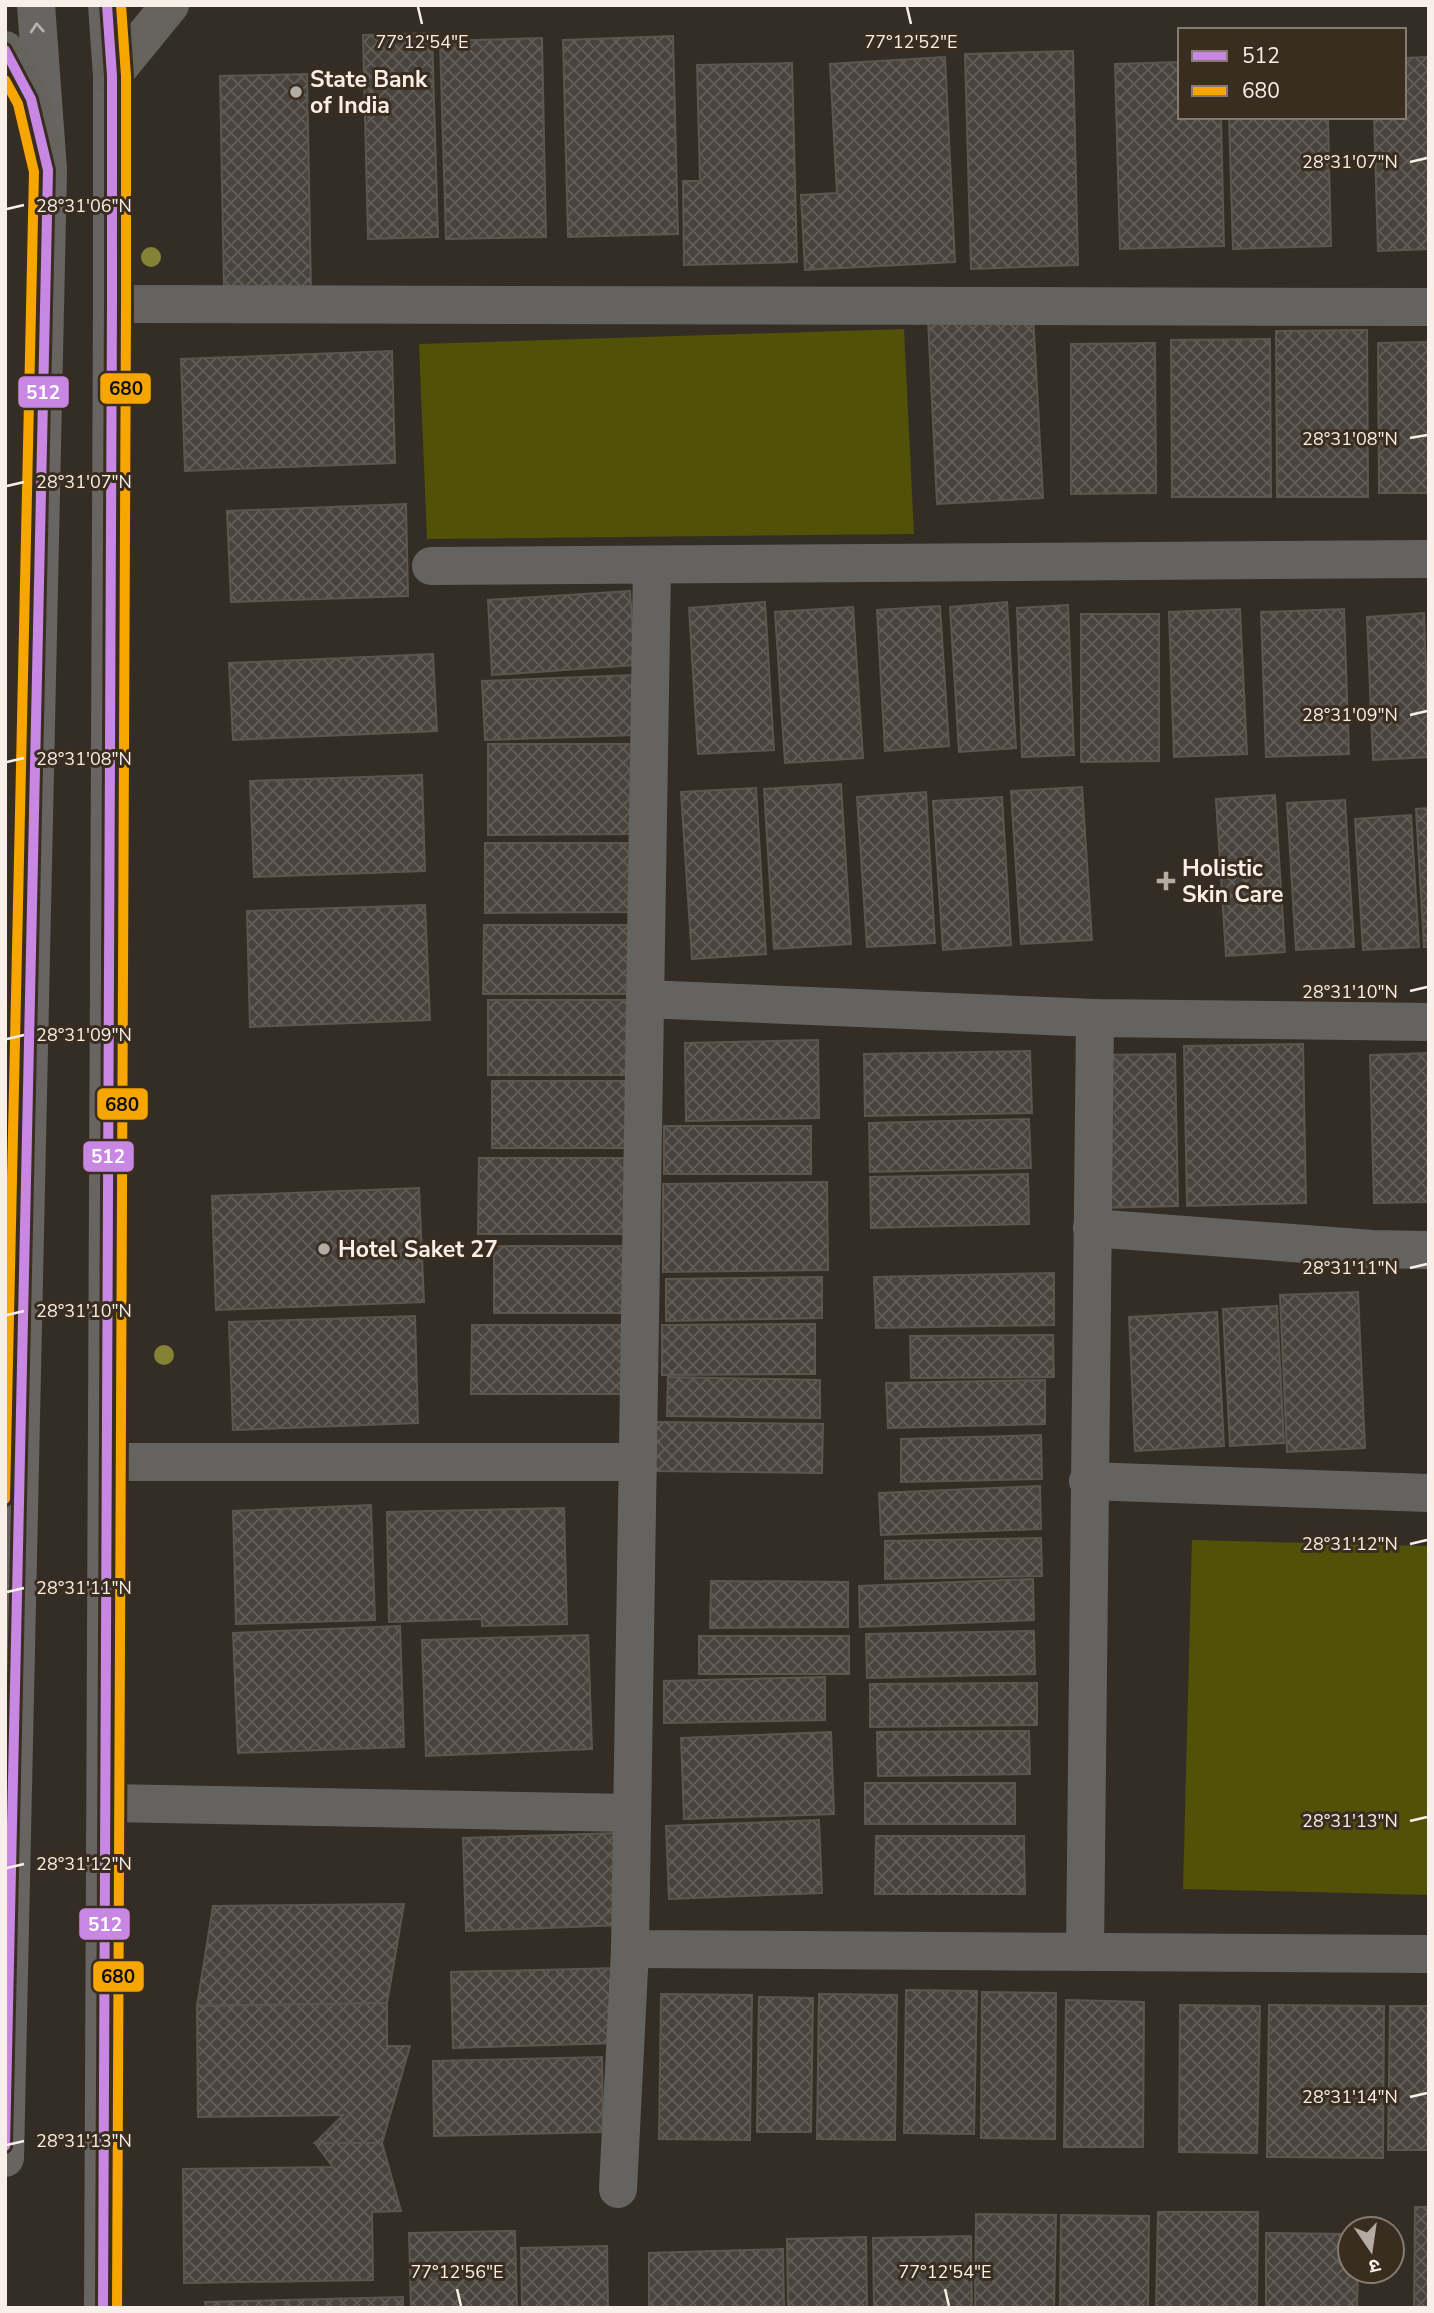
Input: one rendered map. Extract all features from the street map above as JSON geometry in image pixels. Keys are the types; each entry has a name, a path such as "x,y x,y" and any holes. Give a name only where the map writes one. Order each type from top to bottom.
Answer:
{"main road":[{"path":"5,2158 48,170 36,5"},
{"path":"103,2308 108,1803 112,304 112,76 107,5"},
{"path":"112,76 170,5"},
{"path":"5,50 31,99 48,170"}],"street":[{"path":"112,304 1429,307"},
{"path":"431,566 1429,559"},
{"path":"618,2189 630,1949 652,566"},
{"path":"645,999 1095,1018 1429,1022"},
{"path":"1085,1952 1095,1018"},
{"path":"1092,1227 1359,1248 1429,1250"},
{"path":"108,1462 637,1462"},
{"path":"1088,1481 1429,1493"},
{"path":"108,1803 632,1813"},
{"path":"630,1949 1429,1954"}],"shaded area":[{"path":"904,329 914,534 427,539 419,344"},
{"path":"1192,1540 1429,1546 1429,1895 1183,1889"}],"building":[{"path":"432,33 438,237 368,239 363,35"},
{"path":"673,36 678,234 568,237 563,40"},
{"path":"542,38 546,237 446,239 440,41"},
{"path":"1073,51 1078,265 971,269 965,54"},
{"path":"945,57 955,262 805,270 801,195 837,193 830,64"},
{"path":"1429,57 1429,249 1378,251 1374,119 1406,119 1406,58"},
{"path":"1178,62 1178,119 1221,119 1224,246 1120,249 1115,64"},
{"path":"792,63 797,262 684,265 683,181 700,181 697,65"},
{"path":"307,74 311,290 224,291 220,76"},
{"path":"1229,119 1328,119 1331,246 1233,249"},
{"path":"1033,314 1043,498 937,504 928,319"},
{"path":"1367,330 1368,497 1277,497 1276,331"},
{"path":"1270,339 1271,497 1172,497 1171,340"},
{"path":"1429,342 1429,493 1379,493 1378,343"},
{"path":"1155,343 1156,493 1071,494 1071,344"},
{"path":"392,351 395,463 185,471 181,359"},
{"path":"406,504 408,596 231,602 227,511"},
{"path":"630,591 635,665 492,675 488,600"},
{"path":"765,602 774,750 698,754 689,608"},
{"path":"1007,602 1016,748 959,752 950,607"},
{"path":"1068,605 1074,755 1022,757 1017,608"},
{"path":"940,606 949,746 885,751 877,610"},
{"path":"853,607 863,758 785,763 775,612"},
{"path":"1240,609 1247,754 1174,757 1169,612"},
{"path":"1344,609 1349,754 1266,757 1261,612"},
{"path":"1424,613 1429,757 1373,760 1367,617"},
{"path":"1081,614 1159,614 1159,761 1081,762"},
{"path":"433,654 437,731 233,740 229,663"},
{"path":"633,675 636,735 485,740 482,681"},
{"path":"488,744 639,744 639,834 488,835"},
{"path":"422,775 425,871 254,877 250,781"},
{"path":"841,784 851,944 774,949 764,789"},
{"path":"1082,787 1092,940 1021,944 1011,791"},
{"path":"756,788 766,954 692,959 681,792"},
{"path":"926,792 935,943 867,947 857,797"},
{"path":"1275,795 1285,952 1226,956 1216,799"},
{"path":"1002,797 1011,945 943,950 933,801"},
{"path":"1345,800 1354,947 1296,950 1287,803"},
{"path":"1429,808 1429,947 1424,947 1416,809"},
{"path":"1411,815 1419,947 1363,950 1355,819"},
{"path":"485,843 642,843 642,912 485,913"},
{"path":"425,905 430,1020 250,1027 247,911"},
{"path":"484,925 638,925 638,994 483,994"},
{"path":"488,1000 634,1000 634,1075 488,1075"},
{"path":"818,1040 819,1118 686,1121 685,1043"},
{"path":"1303,1044 1306,1203 1187,1206 1184,1046"},
{"path":"1030,1051 1032,1113 865,1116 864,1054"},
{"path":"1429,1053 1429,1202 1374,1203 1370,1055"},
{"path":"1175,1054 1178,1206 1100,1208 1096,1055"},
{"path":"492,1081 635,1081 635,1148 492,1148"},
{"path":"1029,1119 1031,1168 870,1172 869,1123"},
{"path":"664,1126 811,1126 811,1174 664,1174"},
{"path":"479,1158 633,1158 633,1234 478,1234"},
{"path":"1028,1174 1029,1224 871,1228 870,1177"},
{"path":"827,1182 828,1270 663,1272 663,1184"},
{"path":"419,1188 424,1302 216,1310 212,1196"},
{"path":"494,1246 628,1246 628,1313 494,1313"},
{"path":"1054,1273 1054,1325 876,1328 874,1277"},
{"path":"822,1277 822,1318 666,1321 666,1279"},
{"path":"1358,1292 1365,1448 1287,1452 1280,1295"},
{"path":"1277,1306 1284,1443 1230,1446 1223,1309"},
{"path":"1217,1312 1224,1446 1135,1451 1129,1317"},
{"path":"415,1316 418,1423 233,1430 229,1322"},
{"path":"815,1324 815,1374 662,1375 662,1325"},
{"path":"472,1325 624,1325 624,1394 471,1394"},
{"path":"1053,1335 1054,1377 911,1378 910,1336"},
{"path":"668,1377 820,1380 820,1418 667,1416"},
{"path":"1045,1380 1045,1424 888,1428 886,1383"},
{"path":"655,1422 823,1424 822,1473 654,1471"},
{"path":"1041,1435 1042,1479 901,1482 901,1439"},
{"path":"1040,1486 1041,1529 881,1535 879,1493"},
{"path":"371,1505 375,1620 236,1624 233,1511"},
{"path":"564,1508 567,1624 482,1626 482,1619 389,1622 387,1512"},
{"path":"1041,1538 1042,1576 885,1579 885,1541"},
{"path":"1033,1579 1034,1620 860,1627 859,1586"},
{"path":"711,1581 848,1582 848,1627 710,1628"},
{"path":"400,1626 404,1747 238,1753 233,1633"},
{"path":"1034,1631 1035,1674 867,1678 866,1634"},
{"path":"588,1635 592,1749 426,1756 422,1640"},
{"path":"699,1636 849,1636 849,1674 699,1674"},
{"path":"825,1677 825,1720 664,1723 664,1681"},
{"path":"1037,1683 1037,1725 870,1727 870,1684"},
{"path":"1029,1731 1030,1774 878,1776 877,1732"},
{"path":"831,1732 834,1814 684,1819 681,1738"},
{"path":"865,1783 1015,1783 1015,1824 865,1824"},
{"path":"819,1820 822,1893 669,1899 666,1826"},
{"path":"618,1833 622,1925 466,1931 463,1838"},
{"path":"876,1836 1024,1836 1025,1894 875,1894"},
{"path":"404,1904 387,2003 197,2006 213,1906"},
{"path":"617,1968 619,2043 453,2048 451,1972"},
{"path":"906,1990 977,1991 974,2134 904,2133"},
{"path":"982,1992 1056,1993 1055,2139 981,2138"},
{"path":"661,1994 752,1995 750,2140 659,2139"},
{"path":"819,1994 897,1995 895,2140 817,2139"},
{"path":"759,1997 813,1998 811,2132 757,2132"},
{"path":"1066,2000 1144,2002 1143,2147 1064,2147"},
{"path":"387,2003 387,2046 410,2046 382,2143 315,2143 343,2115 198,2117 197,2006"},
{"path":"1180,2005 1260,2006 1257,2153 1179,2152"},
{"path":"1269,2005 1384,2006 1383,2158 1267,2157"},
{"path":"1390,2006 1429,2006 1429,2150 1388,2150"},
{"path":"602,2057 603,2132 434,2136 433,2061"},
{"path":"315,2143 382,2143 401,2211 372,2212 373,2280 184,2283 183,2169 333,2167"},
{"path":"1415,2207 1429,2207 1429,2308 1414,2308"},
{"path":"1158,2212 1258,2212 1257,2308 1156,2308"},
{"path":"976,2214 1056,2215 1054,2308 975,2308"},
{"path":"1061,2215 1149,2216 1148,2308 1060,2308"},
{"path":"515,2231 517,2308 411,2308 409,2233"},
{"path":"1266,2233 1336,2234 1336,2285 1358,2285 1357,2308 1266,2308"},
{"path":"971,2236 972,2308 874,2308 873,2238"},
{"path":"866,2237 867,2308 788,2308 787,2239"},
{"path":"607,2246 608,2308 522,2308 521,2248"},
{"path":"783,2249 784,2308 649,2308 649,2253"},
{"path":"403,2297 403,2308 206,2308 205,2302"}],"transit line":[{"name":"512","path":"103,2308 112,304 112,76 107,5"},
{"name":"680","path":"117,2308 126,304 126,76 121,5"},
{"name":"512","path":"5,50 31,99 48,170 5,2146"},
{"name":"680","path":"5,80 18,104 34,172 5,1499"}],"place":[{"name":"State Bank of India","path":"296,92"},
{"name":"Holistic Skin Care","path":"1166,881"},
{"name":"Hotel Saket 27","path":"324,1249"}]}
